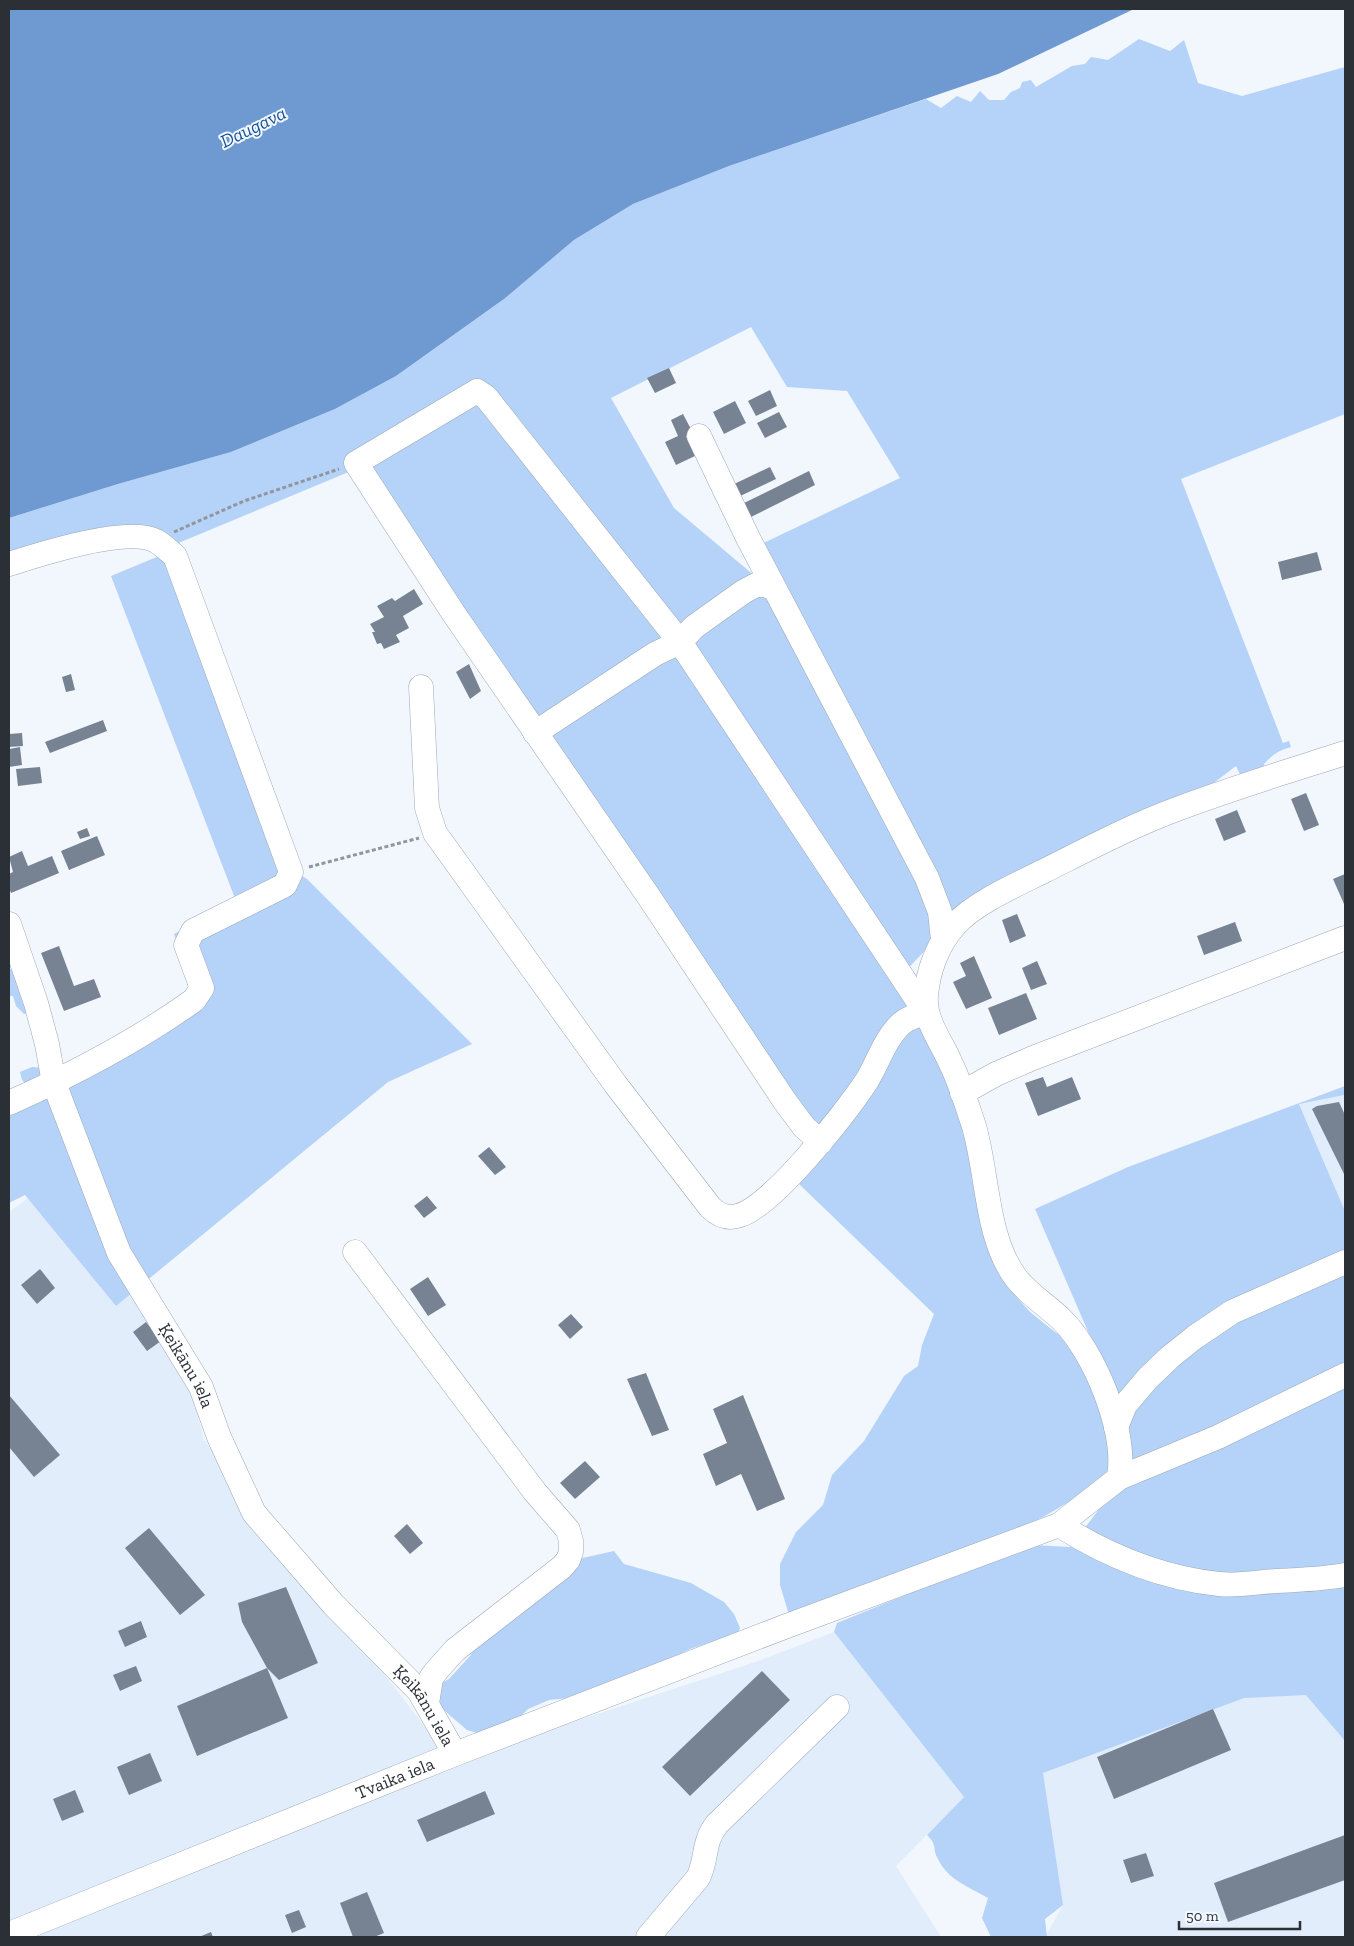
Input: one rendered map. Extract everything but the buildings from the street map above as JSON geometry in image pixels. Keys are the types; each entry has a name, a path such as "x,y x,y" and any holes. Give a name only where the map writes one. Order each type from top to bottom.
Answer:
{"street":[{"path":"821,1142 804,1127 789,1107 649,896 454,614 356,463 478,391 486,397 680,642 926,1013 952,1066 974,1126 1003,1257 1015,1277 1033,1297 1061,1319 1079,1340 1098,1376 1116,1427 1120,1448 1119,1478"},
{"path":"699,436 727,497 774,589 927,878 940,912 943,940"},
{"path":"9,564 88,542 130,536 155,541 175,556 291,872 285,885 193,931 186,946 202,988 194,1000 113,1052 54,1083 9,1103"},
{"path":"535,733 655,654 680,642 694,627 742,592 756,585 766,585 774,589"},
{"path":"421,687 427,808 436,833 616,1084 710,1207 716,1212 725,1216 737,1217 750,1211 803,1163 865,1083 892,1034 903,1022 926,1013"},
{"path":"926,1013 928,982 933,961 943,940 956,923 976,908 1024,881 1104,841 1175,810 1345,753"},
{"name":"Ķeikānu iela","path":"9,924 36,1003 47,1044 54,1083 119,1253 201,1387 219,1437 254,1513 333,1604 419,1691 455,1754"},
{"path":"962,1093 996,1074 1033,1058 1345,938"},
{"path":"355,1252 535,1492 568,1530 571,1541 571,1552 562,1567 481,1628 455,1650 437,1670 429,1686 427,1703"},
{"path":"1116,1427 1125,1405 1148,1378 1195,1337 1232,1312 1345,1262"},
{"name":"Tvaika iela","path":"9,1934 455,1754 784,1627 1059,1525 1119,1478 1218,1436 1345,1375"},
{"path":"1059,1525 1082,1540 1117,1558 1163,1573 1220,1584 1324,1579 1345,1576"},
{"path":"648,1937 698,1878 703,1869 707,1839 717,1824 837,1707"}],"path":[{"path":"155,541 244,501 356,463"},
{"path":"291,872 436,833"}],"shaded area":[{"path":"1139,39 1170,51 1184,40 1198,83 1242,96 1345,67 1345,414 1181,479 1283,743 1289,741 1291,747 1279,751 1270,758 1264,764 1265,771 1243,781 1236,766 1211,785 1188,792 1189,799 950,922 755,547 900,478 847,391 787,387 751,327 611,398 674,508 762,582 930,900 934,941 897,980 913,1003 851,1091 817,1133 351,471 176,544 165,541 9,559 9,518 118,484 231,452 335,409 396,376 504,299 574,240 633,204 729,166 926,99 941,108 957,96 971,102 980,91 989,100 1004,100 1011,92 1020,88 1022,82 1031,80 1036,87 1072,66 1085,64 1091,57 1108,60"},
{"path":"164,554 282,864 307,879 472,1044 388,1082 116,1306 25,1195 9,1203 9,1110 193,988 174,934 236,901 111,576"},
{"path":"9,964 11,965 10,969 20,972 30,1013 24,1014 16,1006 13,996 9,996"},
{"path":"917,1026 927,1031 954,1088 993,1256 1007,1286 1030,1312 1060,1336 1079,1361 1107,1421 1113,1451 1107,1472 1092,1488 1045,1516 953,1559 789,1615 780,1585 780,1564 796,1532 823,1505 832,1475 864,1441 904,1376 918,1366 922,1345 934,1314 798,1183 894,1041"},
{"path":"32,1067 44,1068 42,1074 29,1087 22,1080 20,1072"},
{"path":"1345,1086 1344,1095 1299,1104 1345,1211 1345,1741 1306,1695 1244,1698 1043,1773 1063,1905 1045,1919 1047,1937 991,1937 982,1918 988,1898 953,1878 947,1872 936,1855 933,1842 927,1835 964,1797 834,1632 837,1623 1016,1550 1032,1545 1070,1547 1134,1464 1119,1403 1035,1209 1128,1167"},
{"path":"1344,1095 1345,1099 1345,1211 1299,1103"},
{"path":"74,1164 192,1393 204,1440 452,1762 761,1660 834,1632 964,1797 896,1866 941,1937 9,1937 9,1212"},
{"path":"614,1551 624,1564 691,1583 724,1602 734,1614 740,1628 738,1633 690,1649 592,1696 549,1700 528,1709 508,1729 481,1734 467,1730 439,1706 433,1688 449,1679 470,1656 484,1632 578,1559"},
{"path":"1345,1649 1345,1937 1045,1937 1063,1905 1042,1773"}],"water":[{"name":"Daugava","path":"9,9 1134,9 998,74 729,166 633,204 574,240 504,299 396,376 335,409 231,452 118,484 9,518"}]}
